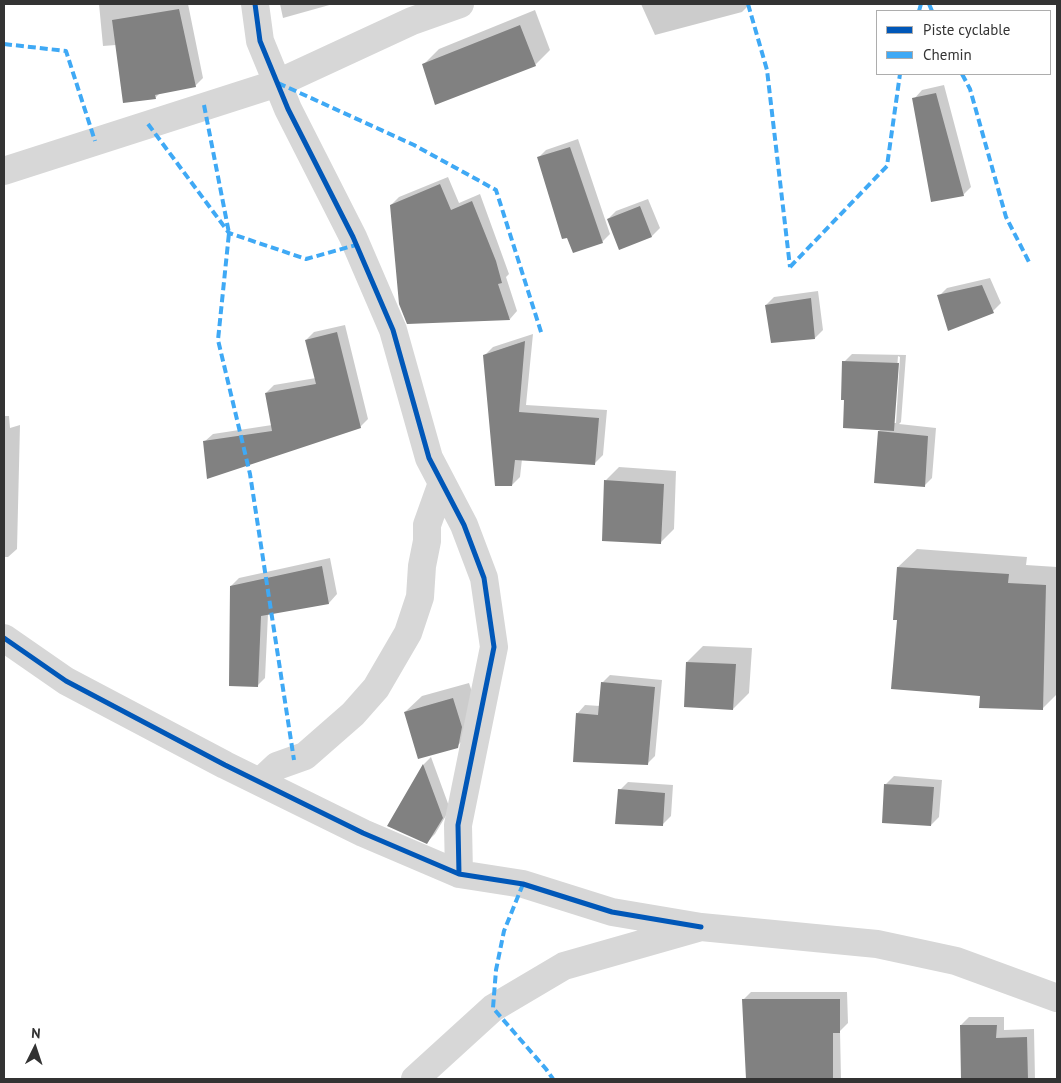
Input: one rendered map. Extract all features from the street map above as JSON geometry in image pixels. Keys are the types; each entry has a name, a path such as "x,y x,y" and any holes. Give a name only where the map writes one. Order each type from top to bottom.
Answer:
{"street":[{"path":"255,4 260,40 309,153 353,236 393,330 429,458 464,525 484,578 494,647 458,825 459,874"},
{"path":"4,172 278,82 410,13 460,4"},
{"path":"260,782 277,766 305,756 354,714 376,688 408,633 420,597 422,566 428,541 426,525 442,483"},
{"path":"4,638 66,681 260,782 363,833 459,874 523,884 612,912 701,927 877,944 956,961 1057,998"},
{"path":"415,1079 494,1008 564,966 701,927"}],"building":[{"path":"179,9 196,87 155,95 156,99 123,103 112,20"},
{"path":"520,25 536,66 435,105 422,64"},
{"path":"936,93 964,196 931,202 912,98"},
{"path":"570,147 603,243 573,253 567,238 562,239 537,157"},
{"path":"440,184 451,210 472,201 496,261 502,283 498,284 510,320 407,324 399,304 390,205"},
{"path":"640,206 652,237 619,250 607,219"},
{"path":"982,285 994,313 948,331 937,295"},
{"path":"811,298 815,339 771,343 765,305"},
{"path":"337,332 361,428 207,479 203,441 272,431 265,393 316,384 305,340"},
{"path":"525,341 519,412 599,418 595,465 515,460 512,486 495,486 483,355"},
{"path":"842,361 899,363 894,431 843,428 844,400 841,400"},
{"path":"878,431 928,436 925,487 874,483"},
{"path":"604,480 664,484 661,544 602,541"},
{"path":"322,566 329,604 261,616 258,687 229,686 230,586"},
{"path":"897,567 1009,574 1008,583 1046,585 1043,710 979,708 980,696 891,689 897,620 893,620"},
{"path":"686,662 736,664 733,710 684,707"},
{"path":"601,682 655,687 648,765 573,762 576,713 598,715"},
{"path":"453,698 462,727 458,748 418,759 404,712"},
{"path":"423,764 443,818 427,844 387,826"},
{"path":"884,784 934,787 931,826 882,823"},
{"path":"618,789 665,793 663,826 615,824"},
{"path":"742,999 840,999 840,1033 833,1033 833,1079 746,1079"},
{"path":"960,1025 997,1025 996,1038 1027,1037 1028,1079 961,1079"}],"marked path":[{"path":"748,4 767,70 790,267"},
{"path":"919,10 921,4"},
{"path":"929,4 932,10"},
{"path":"4,44 66,51 95,141"},
{"path":"790,267 887,166 900,75"},
{"path":"963,75 970,89 1006,217 1029,262"},
{"path":"278,83 414,145 496,190 542,335"},
{"path":"204,105 229,233 218,340 250,474 294,760"},
{"path":"148,124 229,233 306,259 356,245"},
{"path":"523,884 504,931 496,970 493,1008 553,1079"}],"cycle path":[{"path":"255,4 260,41 288,109 353,237 393,330 429,458 464,525 484,578 494,647 458,825 459,874"},
{"path":"4,638 66,681 225,765 363,833 459,874 523,884 612,912 701,927"}]}
